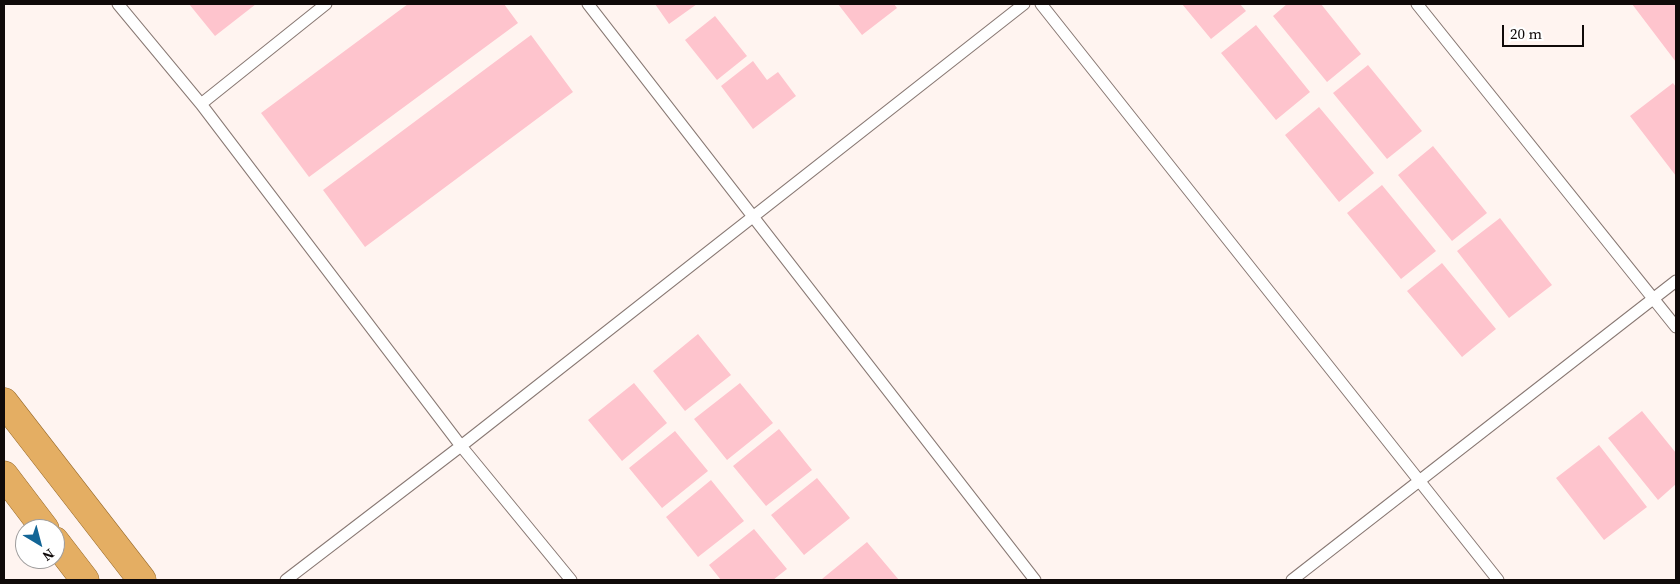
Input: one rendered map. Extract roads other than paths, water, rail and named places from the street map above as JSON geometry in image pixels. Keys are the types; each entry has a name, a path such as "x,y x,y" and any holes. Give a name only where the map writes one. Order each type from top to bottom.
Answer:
{"highway":[{"path":"4,402 142,580"},
{"path":"4,475 37,519"},
{"path":"65,554 85,580"}],"lane":[{"path":"118,4 201,104 461,446 571,580"},
{"path":"201,104 326,4"},
{"path":"588,4 1034,580"},
{"path":"286,580 461,446 1024,4"},
{"path":"1041,4 1498,580"},
{"path":"1417,4 1676,327"},
{"path":"1292,580 1676,281"}]}
